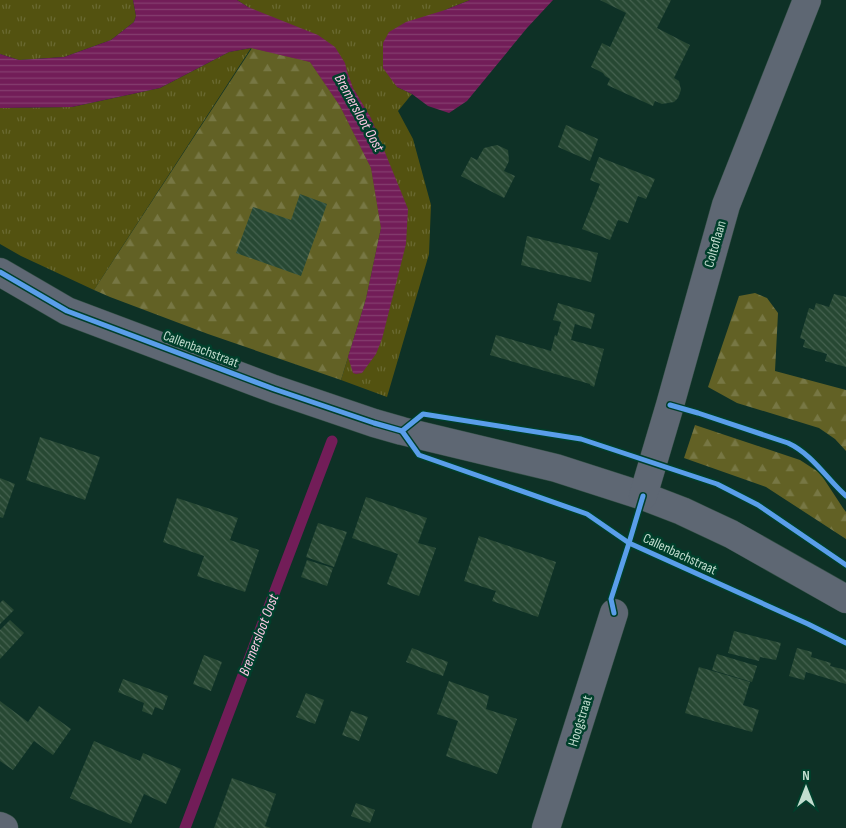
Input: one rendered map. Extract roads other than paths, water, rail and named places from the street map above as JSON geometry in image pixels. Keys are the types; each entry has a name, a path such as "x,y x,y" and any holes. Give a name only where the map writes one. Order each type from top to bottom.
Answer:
{"street":[{"name":"Coltoflaan","path":"642,496 670,405 726,205 807,0"},
{"name":"Callenbachstraat","path":"0,272 67,311 311,402 393,429 556,468 682,511 731,534 846,599"},
{"name":"Hoogstraat","path":"546,828 614,613"},
{"path":"0,826 4,828"}],"water":[{"path":"133,0 237,0 248,7 318,35 335,47 345,63 353,88 371,118 408,209 406,244 382,339 376,354 362,373 353,373 348,357 366,299 381,228 371,168 340,106 310,62 251,48 229,52 160,88 72,107 0,108 0,54 19,60 64,57 111,40 134,22 136,16"},
{"path":"470,0 553,0 527,28 467,101 449,113 428,106 412,94 397,87 383,68 383,43 389,32 406,22"}],"waterway":[{"name":"Bremersloot Oost","path":"185,828 332,441"}]}
